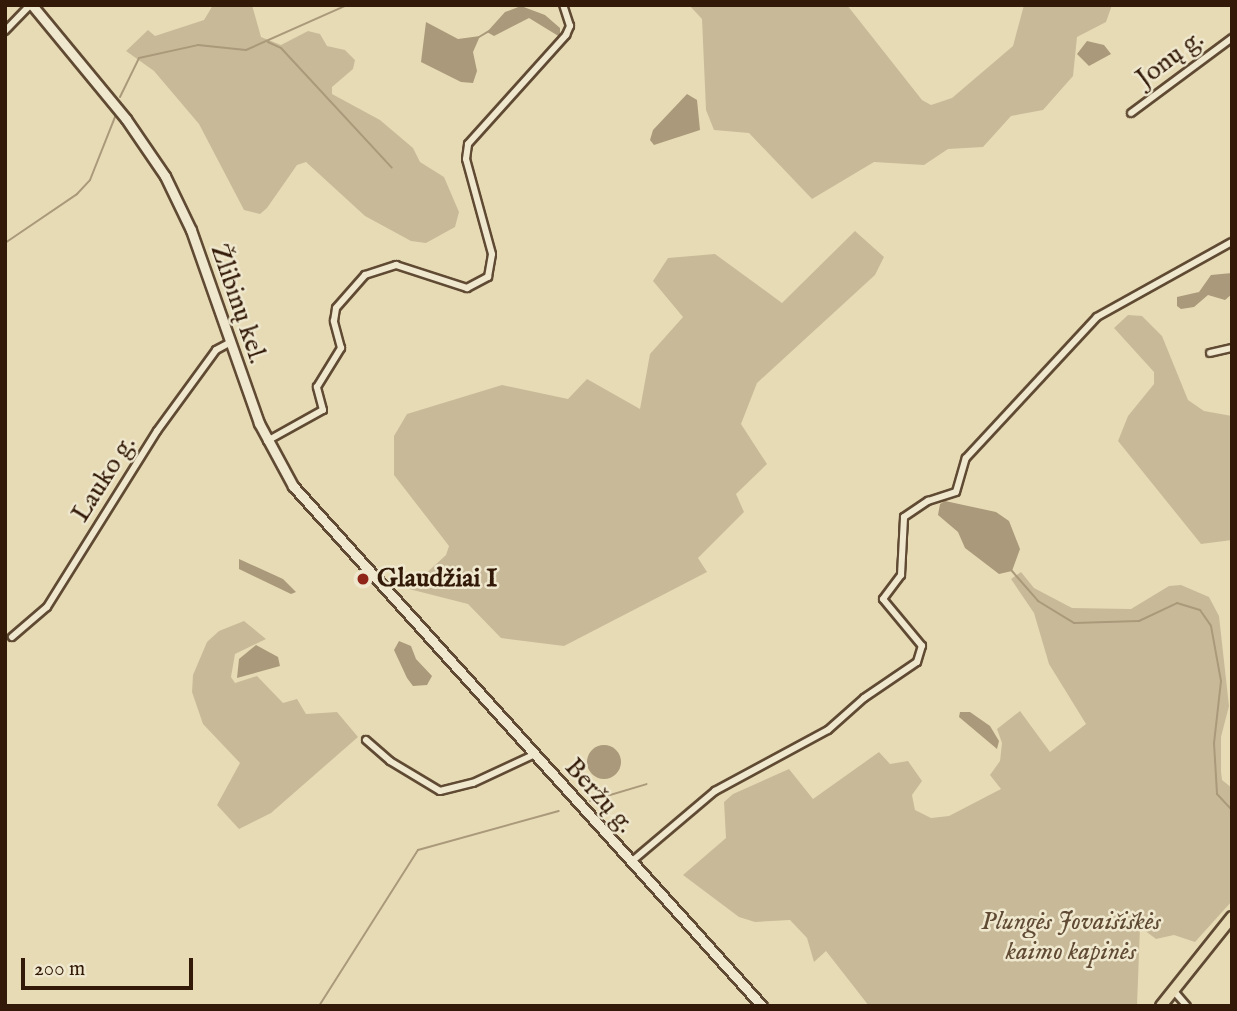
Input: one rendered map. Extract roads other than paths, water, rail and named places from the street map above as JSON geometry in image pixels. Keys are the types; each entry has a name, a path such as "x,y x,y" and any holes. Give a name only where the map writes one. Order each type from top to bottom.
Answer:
{"main road":[{"name":"Žlibinų kel.","path":"31,5 126,119 165,176 191,230 229,343 267,441 302,498 405,614"},
{"name":"Beržų g.","path":"405,614 762,1006"},
{"path":"1161,1006 1232,917"}],"street":[{"path":"5,31 31,5"},
{"path":"267,441 323,410 317,387 341,348 334,321 336,308 365,275 396,265 467,288 488,277 492,254 466,159 468,144 566,35 570,26 563,5"},
{"name":"Jonų g.","path":"1131,113 1232,38"},
{"path":"631,862 715,791 828,730 864,698 918,662 922,646 883,599 901,575 904,517 928,501 956,492 966,458 1097,317 1232,242"},
{"name":"Lauko g.","path":"12,637 47,607 150,441 216,350 229,343"},
{"path":"1210,353 1232,348"},
{"path":"366,740 440,791 473,783 533,755"},
{"path":"1173,990 1187,1006"}],"waterway":[{"path":"120,97 139,58 198,45 246,50 347,5"},
{"path":"479,37 489,31"},
{"path":"268,42 281,48 392,168"},
{"path":"5,243 77,194 90,180 115,117"},
{"path":"1012,571 1038,601 1074,623 1139,621 1177,603 1200,610 1211,626 1221,681 1214,743 1217,794 1232,810"},
{"path":"590,801 647,784"},
{"path":"319,1006 418,850 559,811"}],"place":[{"name":"Glaudžiai I","path":"363,579"}],"park label":[{"name":"Plungės Jovaišiškės kaimo kapinės","path":"1071,937"}]}
